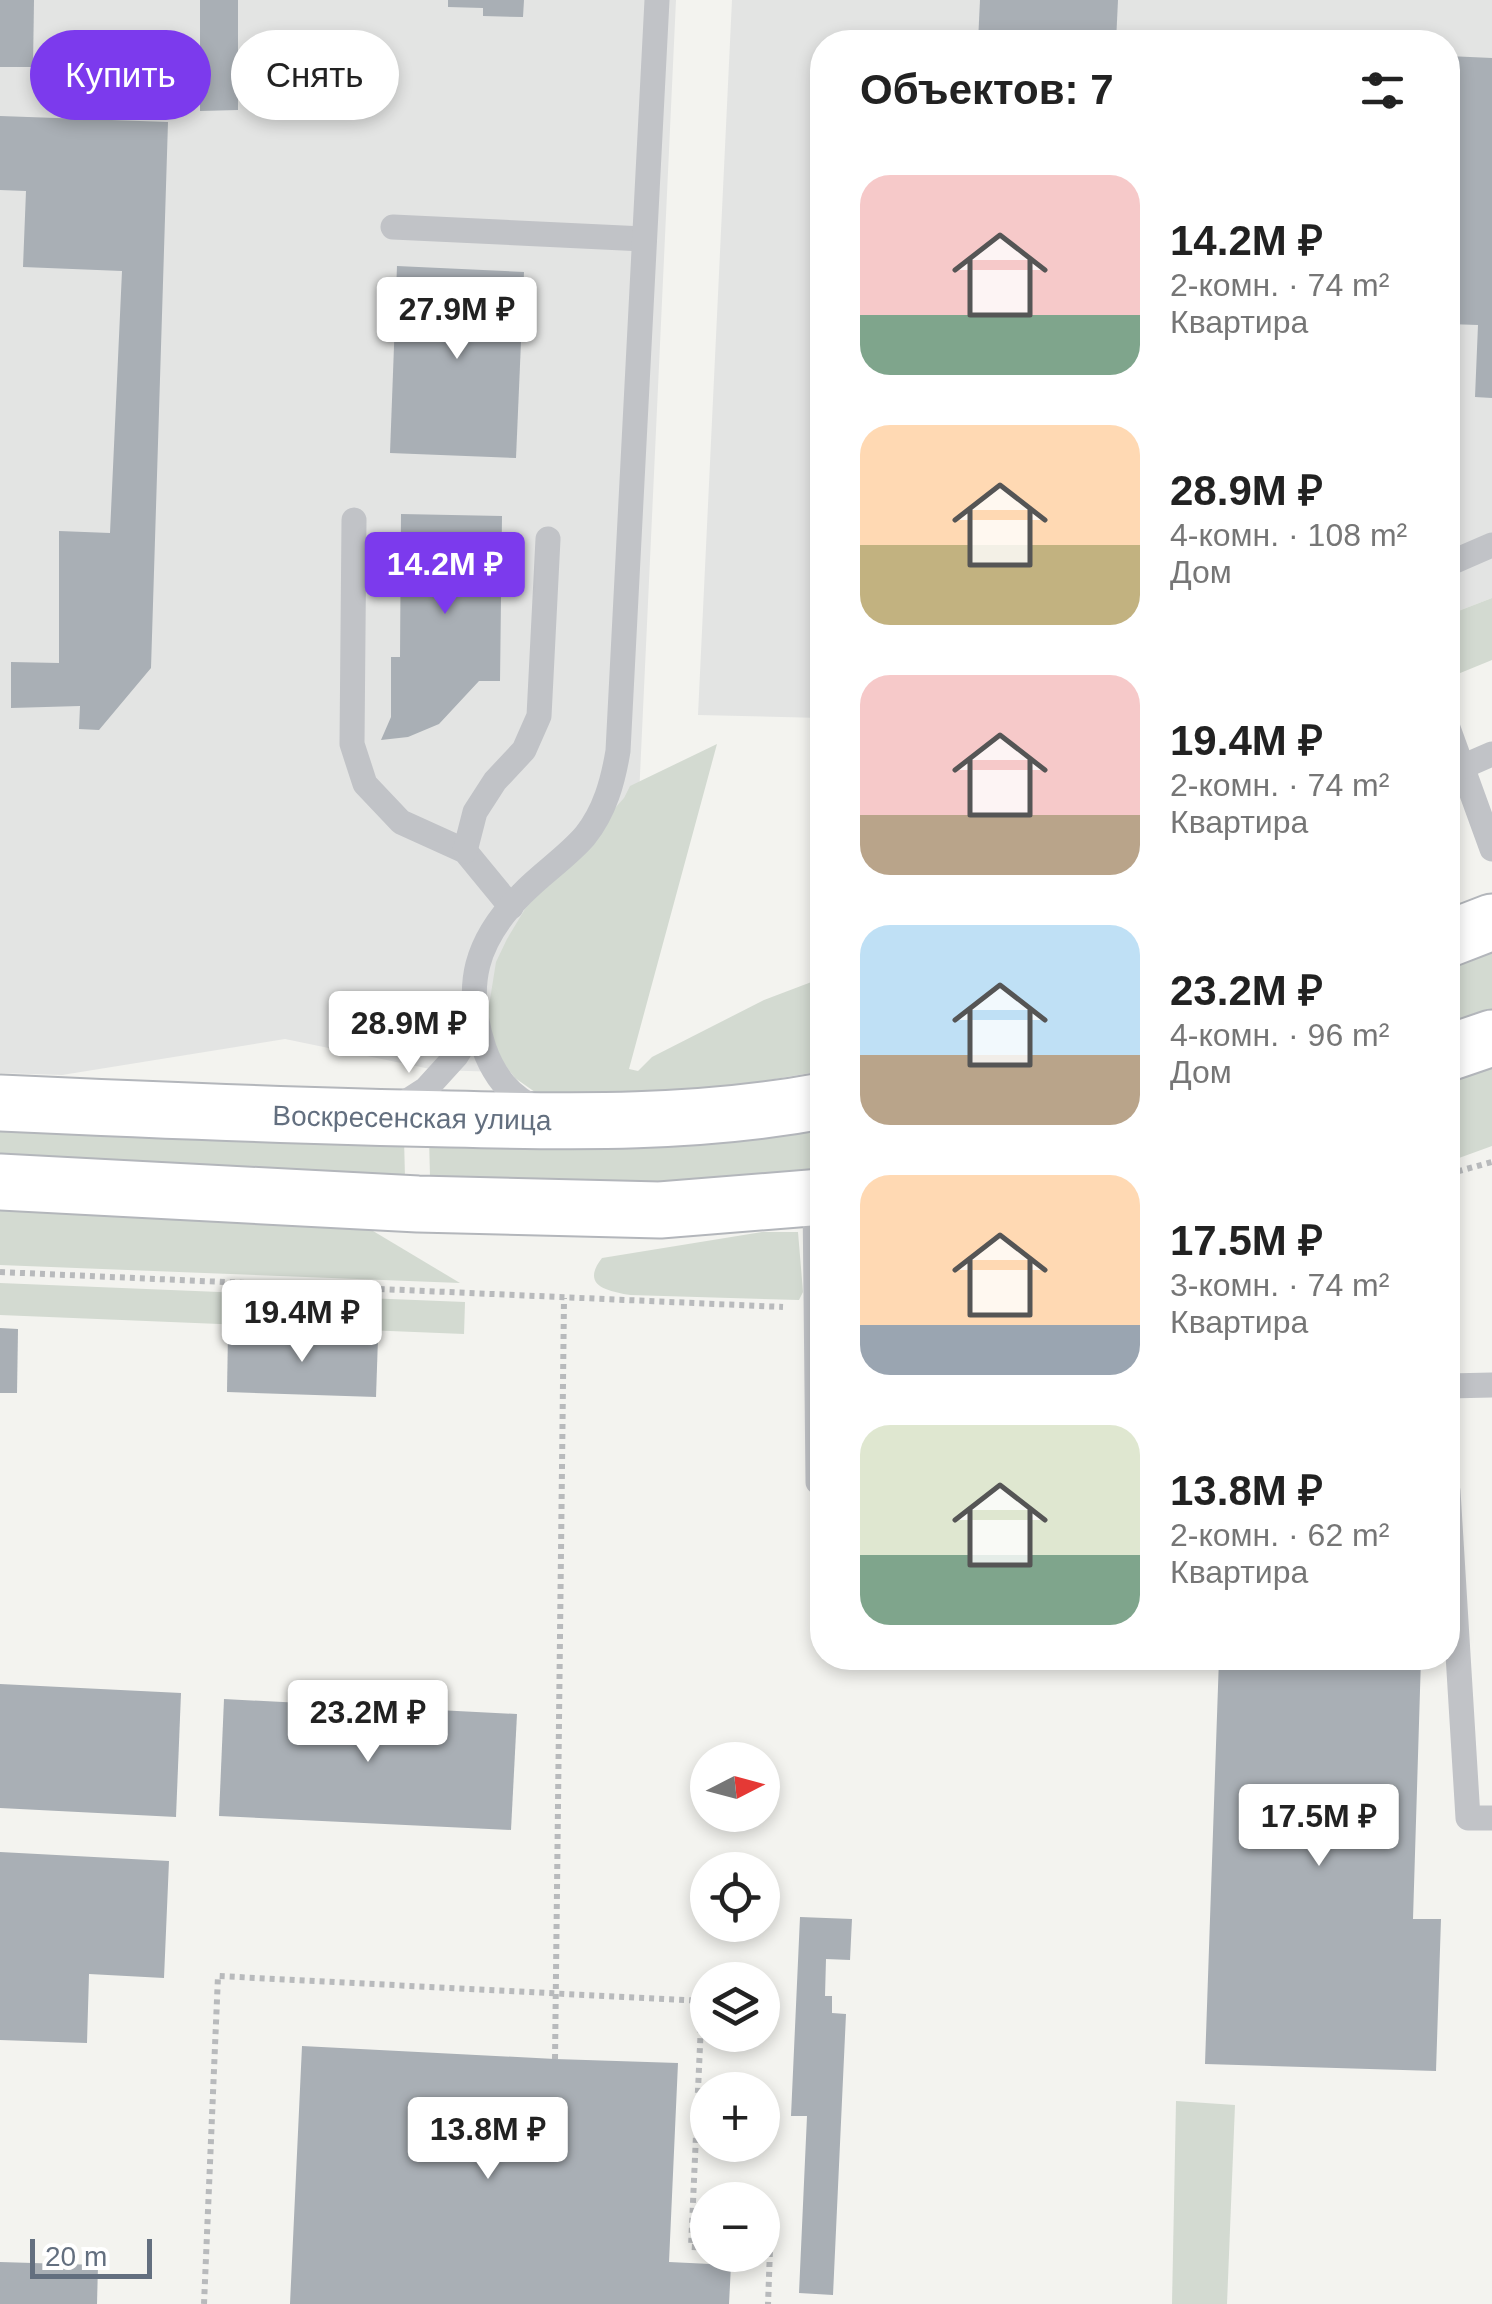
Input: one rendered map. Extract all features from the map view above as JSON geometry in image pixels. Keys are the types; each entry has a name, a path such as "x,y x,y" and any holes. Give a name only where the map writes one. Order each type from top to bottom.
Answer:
{"main road":[{"path":"1460,934 1492,922"},
{"path":"1460,1049 1492,1038"},
{"name":"Воскресенская улица","path":"0,1103 569,1122 682,1119 809,1107"},
{"path":"0,1182 418,1204 660,1210 810,1198"}],"lane":[{"path":"569,1122 524,1103 503,1085 490,1066 476,1024 473,982 489,932 587,833 612,786 618,751 656,0"},
{"path":"392,227 644,240"},
{"path":"354,520 352,744 366,784 401,822 465,850 510,907"},
{"path":"465,850 474,812 495,781 524,750 538,716 548,538"},
{"path":"1460,559 1492,545"},
{"path":"1462,768 1492,754"},
{"path":"1460,762 1492,850"},
{"path":"381,1118 426,1089 456,1056 476,1024"},
{"path":"1460,1386 1492,1385"},
{"path":"1459,1670 1468,1818 1492,1818"}],"path":[{"path":"1460,1171 1492,1162"},
{"path":"0,1272 810,1308"},
{"path":"555,2059 564,1298"},
{"path":"204,2304 218,1976 702,2002 694,2182"},
{"path":"768,2304 769,2272"}],"shaded area":[{"path":"0,0 676,0 626,1076 435,1070 285,1039 62,1075 0,1073"},
{"path":"732,0 1492,0 1492,598 1460,610 1460,30 810,30 810,718 698,715"},
{"path":"1492,598 1492,660 1460,673 1460,610"},
{"path":"717,744 629,1069 638,1071 652,1057 764,1000 810,983 810,1073 676,1096 542,1097 515,1078 500,1058 490,1032 488,1012 496,962 525,909 624,798 630,786"},
{"path":"1492,942 1492,1014 1460,1025 1460,954"},
{"path":"1492,1064 1492,1146 1460,1158 1460,1076"},
{"path":"0,1122 404,1138 405,1178 0,1160"},
{"path":"802,1129 810,1131 810,1177 626,1186 430,1177 429,1137"},
{"path":"0,1208 358,1222 460,1283 0,1265"},
{"path":"762,1232 798,1232 803,1292 799,1300 630,1295 606,1289 595,1281 596,1267 602,1258"},
{"path":"0,1283 465,1302 464,1334 0,1315"},
{"path":"1176,2101 1235,2105 1227,2304 1172,2304"}],"building":[{"path":"0,0 34,0 30,67 0,67"},
{"path":"200,0 238,0 238,30 231,30 231,110 211,111 211,30 200,30"},
{"path":"448,0 524,0 523,17 483,16 483,8 448,7"},
{"path":"980,0 1118,0 1117,30 979,30"},
{"path":"1460,57 1492,58 1492,398 1475,397 1478,325 1460,324"},
{"path":"0,116 168,122 151,668 99,730 79,729 80,706 11,708 11,662 59,663 59,531 110,533 122,271 23,267 26,191 0,190"},
{"path":"397,266 524,272 516,458 390,453"},
{"path":"401,514 502,516 500,681 479,681 439,724 408,737 381,740 391,717 391,657 400,657"},
{"path":"0,1328 18,1329 17,1393 0,1393"},
{"path":"228,1333 378,1338 376,1397 227,1392"},
{"path":"1219,1670 1421,1670 1413,1919 1441,1919 1436,2071 1205,2064"},
{"path":"0,1684 181,1693 176,1817 0,1808"},
{"path":"224,1699 517,1714 511,1830 219,1816"},
{"path":"0,1852 169,1861 164,1978 89,1974 87,2043 0,2040"},
{"path":"800,1917 852,1919 850,1960 826,1959 825,1996 832,1996 832,2013 846,2014 833,2295 799,2293 807,2116 791,2116"},
{"path":"302,2046 678,2063 669,2262 690,2263 690,2272 731,2272 729,2304 290,2304"},
{"path":"0,2262 98,2265 97,2304 0,2304"}]}
